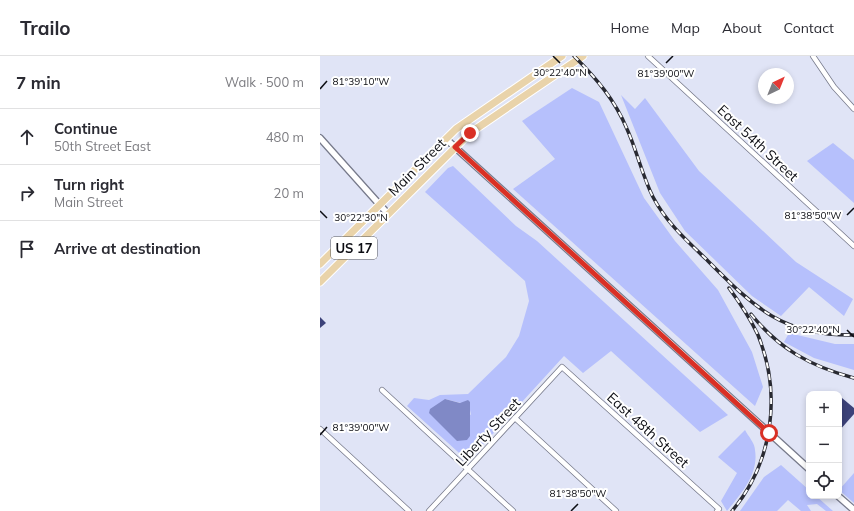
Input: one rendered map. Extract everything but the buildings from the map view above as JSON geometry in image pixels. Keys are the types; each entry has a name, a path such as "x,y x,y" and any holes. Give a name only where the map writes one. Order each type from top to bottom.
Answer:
{"main road":[{"name":"Main Street","path":"320,282 455,147 484,123 584,56"},
{"name":"Main Street","path":"320,264 446,139 472,116 558,57"}],"street":[{"name":"East 54th Street","path":"648,56 854,246"},
{"path":"813,56 834,87 854,109"},
{"path":"320,138 388,214"},
{"path":"446,139 806,466"},
{"name":"Liberty Street","path":"429,511 562,367"},
{"name":"East 48th Street","path":"562,367 718,510"},
{"path":"382,390 513,511"},
{"path":"515,418 616,511"},
{"path":"320,429 409,511"},
{"path":"841,499 854,510"}],"shaded area":[{"path":"572,88 599,102 644,198 675,241 718,290 752,352 763,387 755,406 513,189 555,159 522,121"},
{"path":"621,95 635,109 645,98 699,171 796,262 853,299 844,316 809,287 781,316 752,296 685,231 660,193"},
{"path":"833,143 854,160 854,203 807,161"},
{"path":"453,166 516,226 537,241 728,415 700,432 611,351 583,373 564,356 468,461 407,406 414,398 429,400 440,395 468,394 506,357 519,336 529,301 525,281 425,192 448,168","holes":["445,399 469,405 471,415"]},
{"path":"789,333 835,344 854,344 854,370 814,358 784,342"},
{"path":"445,399 460,403 468,400 470,402 470,436 467,440 457,441 429,413 430,409"},
{"path":"745,430 755,447 756,459 752,475 748,483 727,511 721,501 737,473 718,457"},
{"path":"781,465 806,487 806,499 819,499 833,511 826,511 817,504 807,505 811,511 801,511 788,500 777,511 740,511 764,477"},
{"path":"854,473 854,503 842,493 842,487"}],"railway":[{"path":"574,56 597,81 617,108 631,137 653,197 670,223 684,238 739,291 771,315 788,324 807,330 829,334 854,335"},
{"path":"729,288 745,311 758,335 770,380 771,404 765,449 757,471 746,492 732,511"},
{"path":"751,314 773,337 796,355 823,368 854,378"}],"route":[{"path":"470,133 455,147 769,433"}]}
